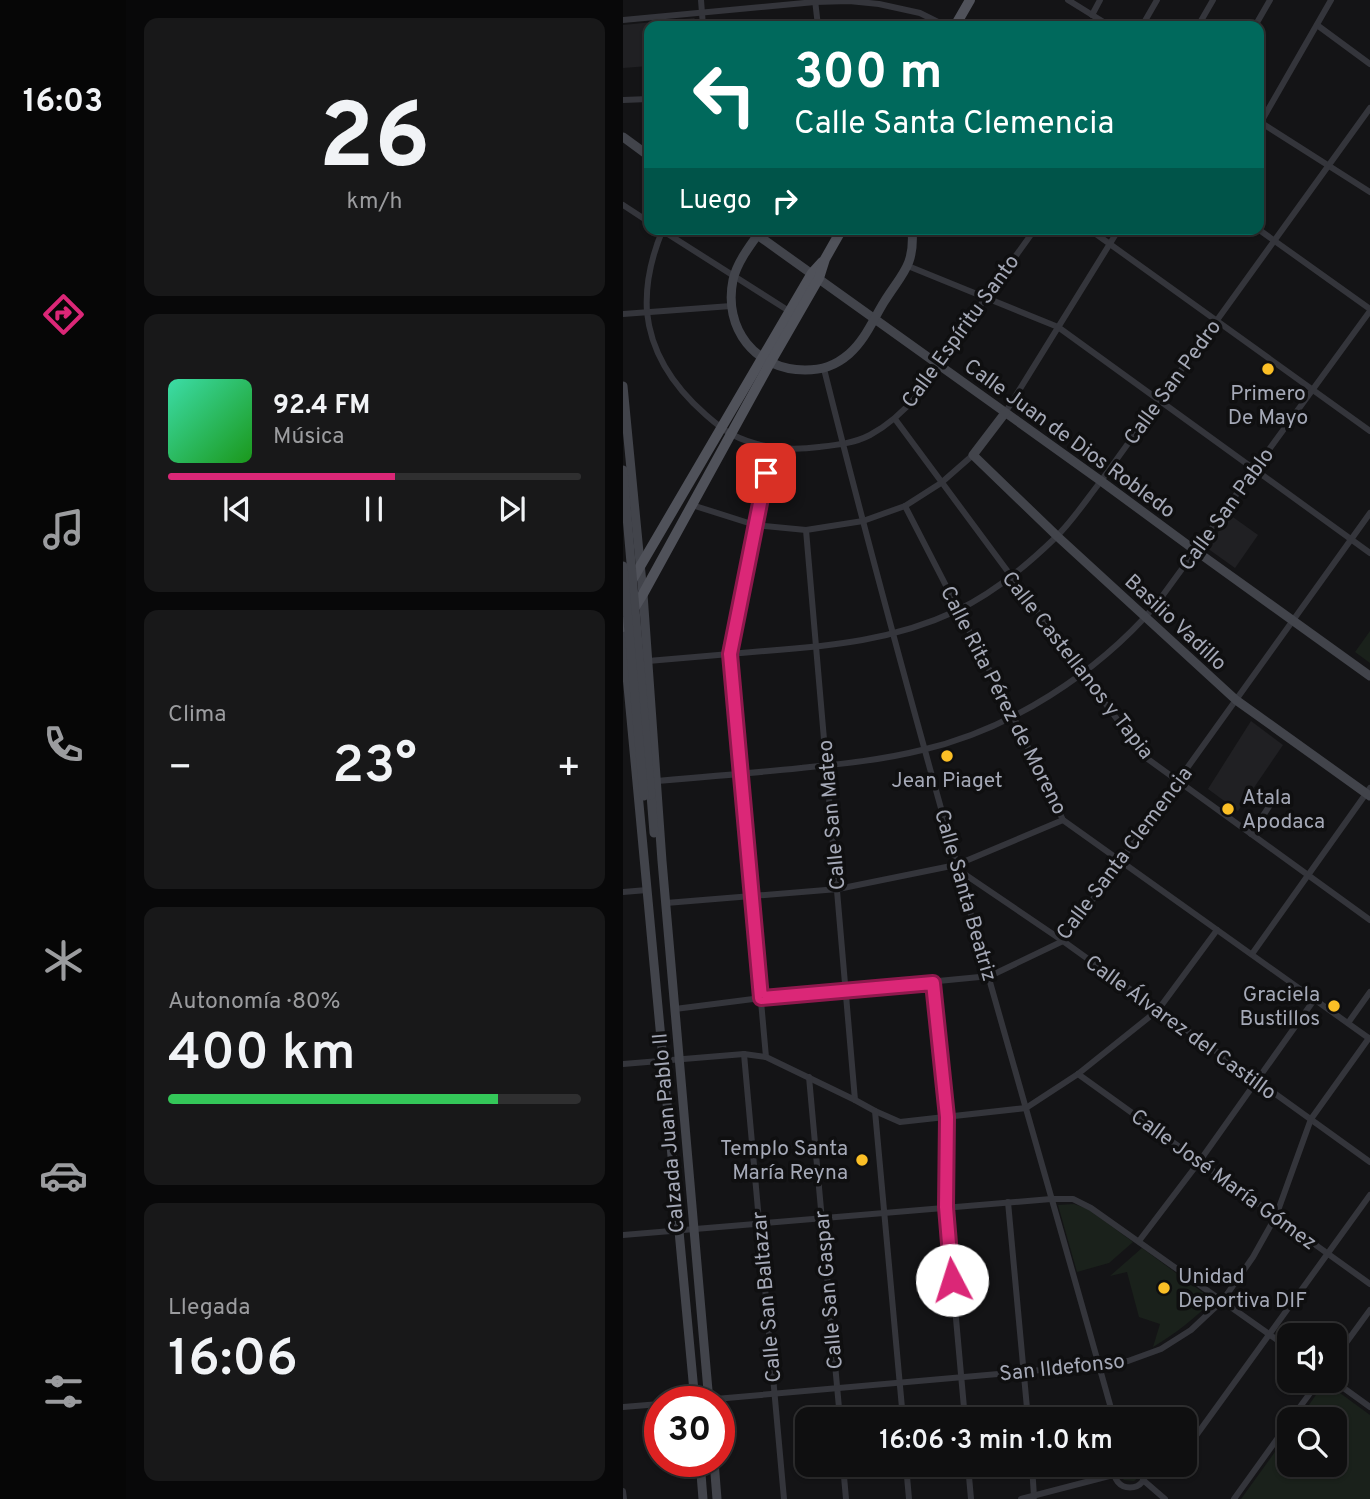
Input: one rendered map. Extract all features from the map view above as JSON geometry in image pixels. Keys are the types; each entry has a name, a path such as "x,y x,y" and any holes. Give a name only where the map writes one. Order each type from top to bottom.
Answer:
{"main road":[{"path":"958,21 970,0"},
{"path":"623,598 721,428 766,361 839,235"},
{"path":"623,627 731,434 789,311 815,276"}],"street":[{"path":"701,0 703,21"},
{"path":"1068,0 1102,21"},
{"path":"1092,15 1100,0"},
{"path":"1145,21 1157,0"},
{"path":"1201,21 1213,0"},
{"path":"1258,21 1271,0"},
{"path":"1264,115 1331,0"},
{"path":"815,1 817,21"},
{"path":"623,20 815,1 849,1 920,13 936,21"},
{"path":"1317,25 1370,64"},
{"path":"623,100 644,99"},
{"name":"Calle San Pedro","path":"648,661 816,647 894,634 958,610 1010,576 1057,536 1101,481 1370,108"},
{"path":"1264,125 1370,192"},
{"path":"623,137 644,152"},
{"path":"623,205 644,219"},
{"path":"1264,233 1370,310"},
{"name":"Calle Espíritu Santo","path":"660,235 650,268 647,311 656,350 664,366 696,405 731,434 771,447 806,449 843,444 869,436 895,419 919,395 1031,235"},
{"path":"670,235 789,311"},
{"path":"754,235 734,276 731,306 734,317 749,347 766,361 797,370 824,369 850,354 868,332 908,266 912,235"},
{"name":"Calle Juan de Dios Robledo","path":"761,235 1370,677"},
{"path":"1097,235 1370,431"},
{"path":"692,505 755,525 806,530 863,521 905,506 941,483 973,455 1005,413 1115,235"},
{"path":"908,266 1058,327 1370,553"},
{"path":"623,314 731,306"},
{"name":"Calle San Pablo","path":"657,781 876,760 925,750 1013,716 1083,674 1146,617 1160,600 1370,310"},
{"name":"Calle Santa Beatriz","path":"824,369 957,867 1111,1407"},
{"name":"Calzada Juan Pablo II","path":"623,386 641,565 662,861 707,1386"},
{"name":"Calle Castellanos y Tapia","path":"895,419 1140,751 1370,920"},
{"path":"766,1057 730,654 771,447"},
{"name":"Basilio Vadillo","path":"973,455 1236,701 1369,793"},
{"name":"Calzada Juan Pablo II","path":"623,470 647,796 645,867"},
{"name":"Calle Rita Pérez de Moreno","path":"905,506 1063,820 1369,1038"},
{"name":"Calle Santa Clemencia","path":"675,1009 990,976 1063,942 1370,513"},
{"name":"Calle San Mateo","path":"806,530 856,1100"},
{"path":"623,549 632,548 638,542"},
{"name":"Calzada Juan Pablo II","path":"623,566 647,796 655,843 662,861"},
{"name":"Calzada Juan Pablo II","path":"623,633 694,1386"},
{"path":"624,645 634,635 647,639"},
{"path":"1252,954 1369,793"},
{"path":"1251,834 1274,799"},
{"path":"666,903 838,889 957,867 1063,820"},
{"name":"Calle Álvarez del Castillo","path":"957,867 1370,1162"},
{"path":"623,892 647,890"},
{"path":"623,1064 744,1054 766,1057 900,1122 1026,1108 1078,1074 1158,1010 1217,930"},
{"path":"933,983 947,1117 946,1207 964,1407"},
{"path":"1348,1023 1370,992"},
{"path":"1139,1241 1314,1000"},
{"name":"San Ildefonso","path":"735,1398 1128,1362 1161,1349 1191,1331 1223,1300 1253,1257 1276,1216 1311,1119 1369,1038"},
{"name":"Calle San Baltazar","path":"744,1054 784,1499"},
{"name":"Calle José María Gómez","path":"1078,1074 1370,1284"},
{"name":"Calle San Gaspar","path":"809,1077 839,1407"},
{"path":"875,1111 901,1407"},
{"path":"1197,1434 1370,1195"},
{"path":"623,1235 1067,1198 1080,1201 1277,1340"},
{"path":"1008,1202 1027,1407"},
{"path":"1347,1342 1370,1310"},
{"path":"1347,1391 1370,1407"},
{"path":"623,1407 644,1405"},
{"path":"1234,1499 1277,1438"},
{"path":"701,1477 703,1499"},
{"path":"715,1477 717,1499"},
{"path":"844,1477 846,1499"},
{"path":"907,1477 909,1499"},
{"path":"969,1477 971,1499"},
{"path":"1033,1477 1034,1498"},
{"path":"1021,1499 1034,1498 1107,1477"},
{"path":"1115,1477 1126,1488 1139,1485 1144,1477"},
{"path":"1143,1480 1161,1498"},
{"path":"623,1491 624,1499"}],"shaded area":[{"path":"694,18 697,21 664,21"},
{"path":"644,23 644,66 623,68 623,25"},
{"path":"1230,515 1258,535 1235,568 1207,548"},
{"path":"1370,631 1370,663 1355,652"},
{"path":"1251,721 1283,745 1238,811 1208,789"},
{"path":"1074,1204 1088,1209 1133,1242 1109,1263 1077,1272 1058,1205"},
{"name":"Unidad Deportiva DIF","path":"1142,1248 1213,1300 1184,1326 1153,1347 1160,1324 1139,1317 1127,1272 1110,1276"},
{"path":"1317,1393 1340,1393 1370,1415 1370,1499 1241,1499 1277,1449 1277,1477 1347,1477 1347,1407 1307,1407"},
{"path":"1121,1477 1138,1477 1134,1481"}],"place":[{"name":"Primero De Mayo","path":"1268,369"},
{"name":"Jean Piaget","path":"947,756"},
{"name":"Atala Apodaca","path":"1228,809"},
{"name":"Graciela Bustillos","path":"1334,1006"},
{"name":"Templo Santa María Reyna","path":"862,1160"},
{"name":"Unidad Deportiva DIF","path":"1164,1288"}],"route":[{"path":"766,473 730,654 761,998 933,983 947,1117 946,1207 952,1280"}]}
